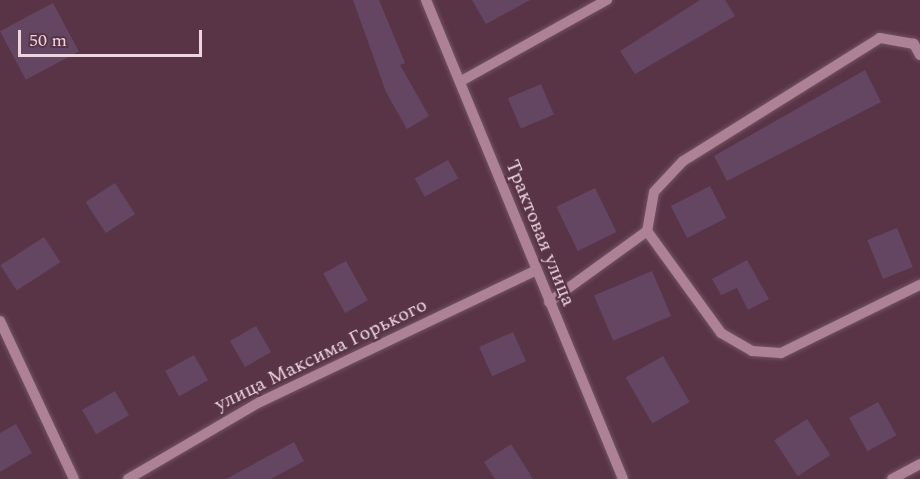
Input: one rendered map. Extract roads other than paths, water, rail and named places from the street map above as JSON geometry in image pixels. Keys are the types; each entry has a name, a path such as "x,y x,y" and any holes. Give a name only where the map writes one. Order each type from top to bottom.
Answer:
{"street":[{"name":"Трактовая улица","path":"426,0 463,80 535,271 622,479"},
{"path":"463,80 607,0"},
{"path":"920,55 914,44 880,38 683,161 654,192 648,231 721,333 752,351 781,353 920,285"},
{"path":"549,302 648,231"},
{"name":"улица Максима Горького","path":"128,479 260,402 535,271"},
{"path":"0,321 74,479"},
{"path":"892,479 920,464"}]}
